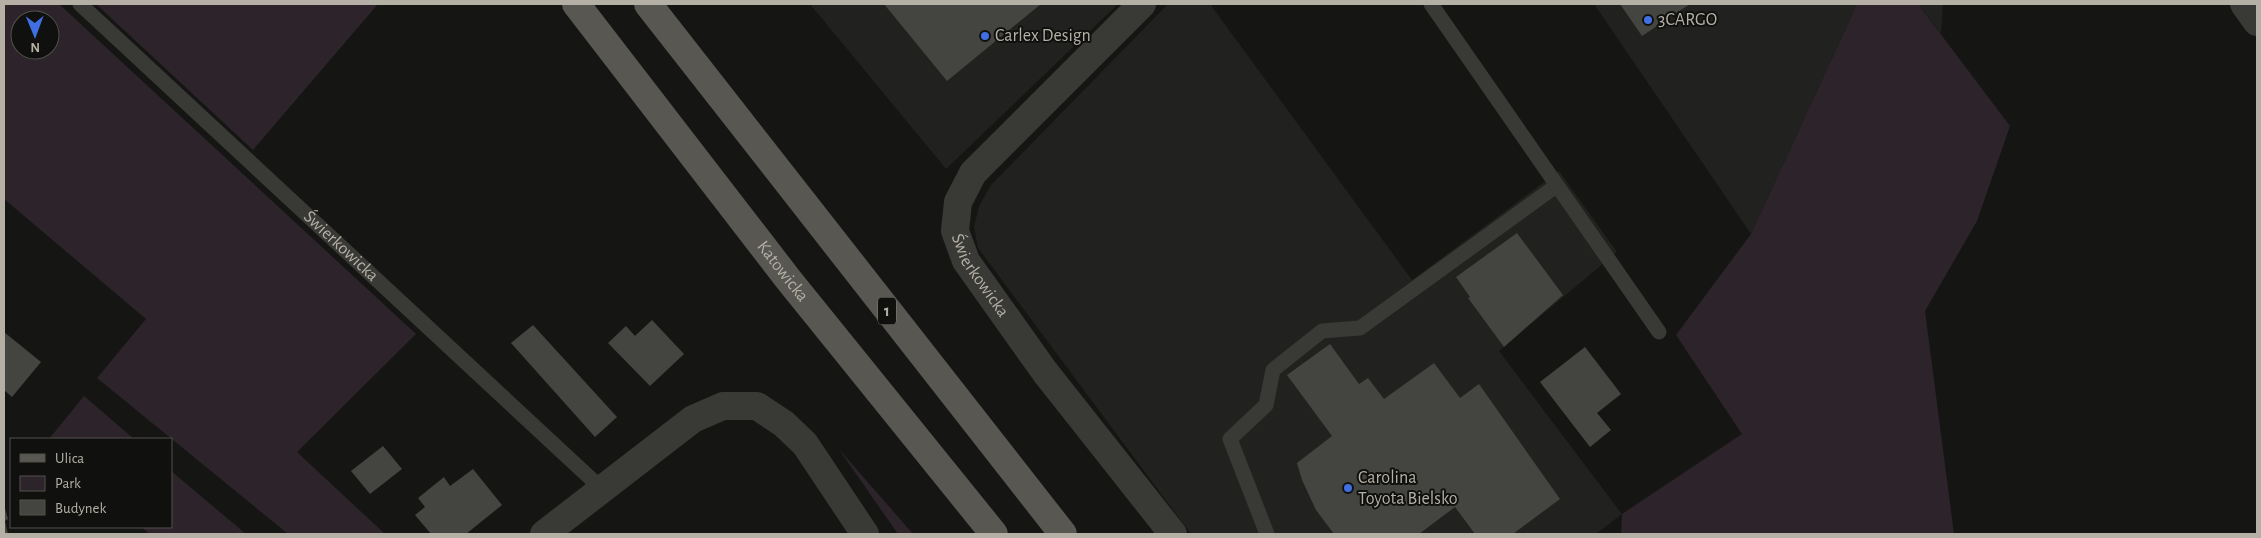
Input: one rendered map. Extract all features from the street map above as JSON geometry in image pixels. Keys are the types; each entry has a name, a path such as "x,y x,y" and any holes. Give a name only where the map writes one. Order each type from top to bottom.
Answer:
{"main road":[{"name":"Katowicka","path":"576,4 788,279 994,534"},
{"name":"1","path":"648,4 1063,534"}],"street":[{"name":"Świerkowicka","path":"1142,4 973,173 958,202 956,231 966,261 1045,372 1173,534"},
{"path":"2244,4 2257,22"},
{"path":"544,534 693,419 723,406 757,406 784,424 805,444 865,534"}],"lane":[{"name":"Świerkowicka","path":"80,4 602,489"},
{"path":"1431,4 1659,332"},
{"path":"1267,534 1230,438 1266,405 1273,370 1322,331 1360,328 1556,186"}],"shaded area":[{"path":"810,4 1118,4 946,169"},
{"path":"1168,4 1210,4 1412,280 1559,171 1617,252 1499,351 1622,514 1596,534 1191,534 978,248 974,227 979,206 991,185"},
{"path":"1594,4 1857,4 1751,234"},
{"path":"1918,4 1943,4 1941,34"}],"green space":[{"path":"4,4 59,4 416,334 297,452 385,534 288,534 97,378 146,319 4,199"},
{"path":"96,4 378,4 253,150"},
{"path":"1857,4 1918,4 2010,126 1977,221 1925,311 1954,534 1621,534 1622,514 1742,434 1676,335 1751,234"},
{"path":"84,396 133,438 50,438"},
{"path":"838,448 913,534 898,534"},
{"path":"172,472 246,534 150,534 142,528 172,528"}],"building":[{"path":"884,4 1041,4 947,81"},
{"name":"3CARGO","path":"1620,4 1690,4 1642,36"},
{"path":"1517,233 1563,295 1504,347 1468,298 1470,297 1456,277"},
{"path":"652,320 684,354 650,386 608,343 626,326 635,336"},
{"path":"533,325 617,417 595,437 511,343"},
{"path":"4,332 41,362 12,397 4,390"},
{"path":"1330,344 1359,384 1368,378 1384,399 1434,363 1460,398 1479,384 1560,499 1513,534 1475,534 1455,507 1419,534 1334,534 1316,510 1302,480 1297,463 1332,436 1287,375"},
{"path":"1585,347 1621,394 1597,413 1611,430 1590,447 1540,382"},
{"path":"383,446 402,469 370,494 351,471"},
{"path":"473,469 502,505 466,534 431,534 415,515 425,507 418,498 444,477 450,486"},
{"path":"4,505 8,519 5,521 8,534 4,534"}],"place":[{"name":"3CARGO","path":"1648,20"},
{"name":"Carlex Design","path":"985,36"},
{"name":"Carolina Toyota Bielsko","path":"1348,488"}]}
